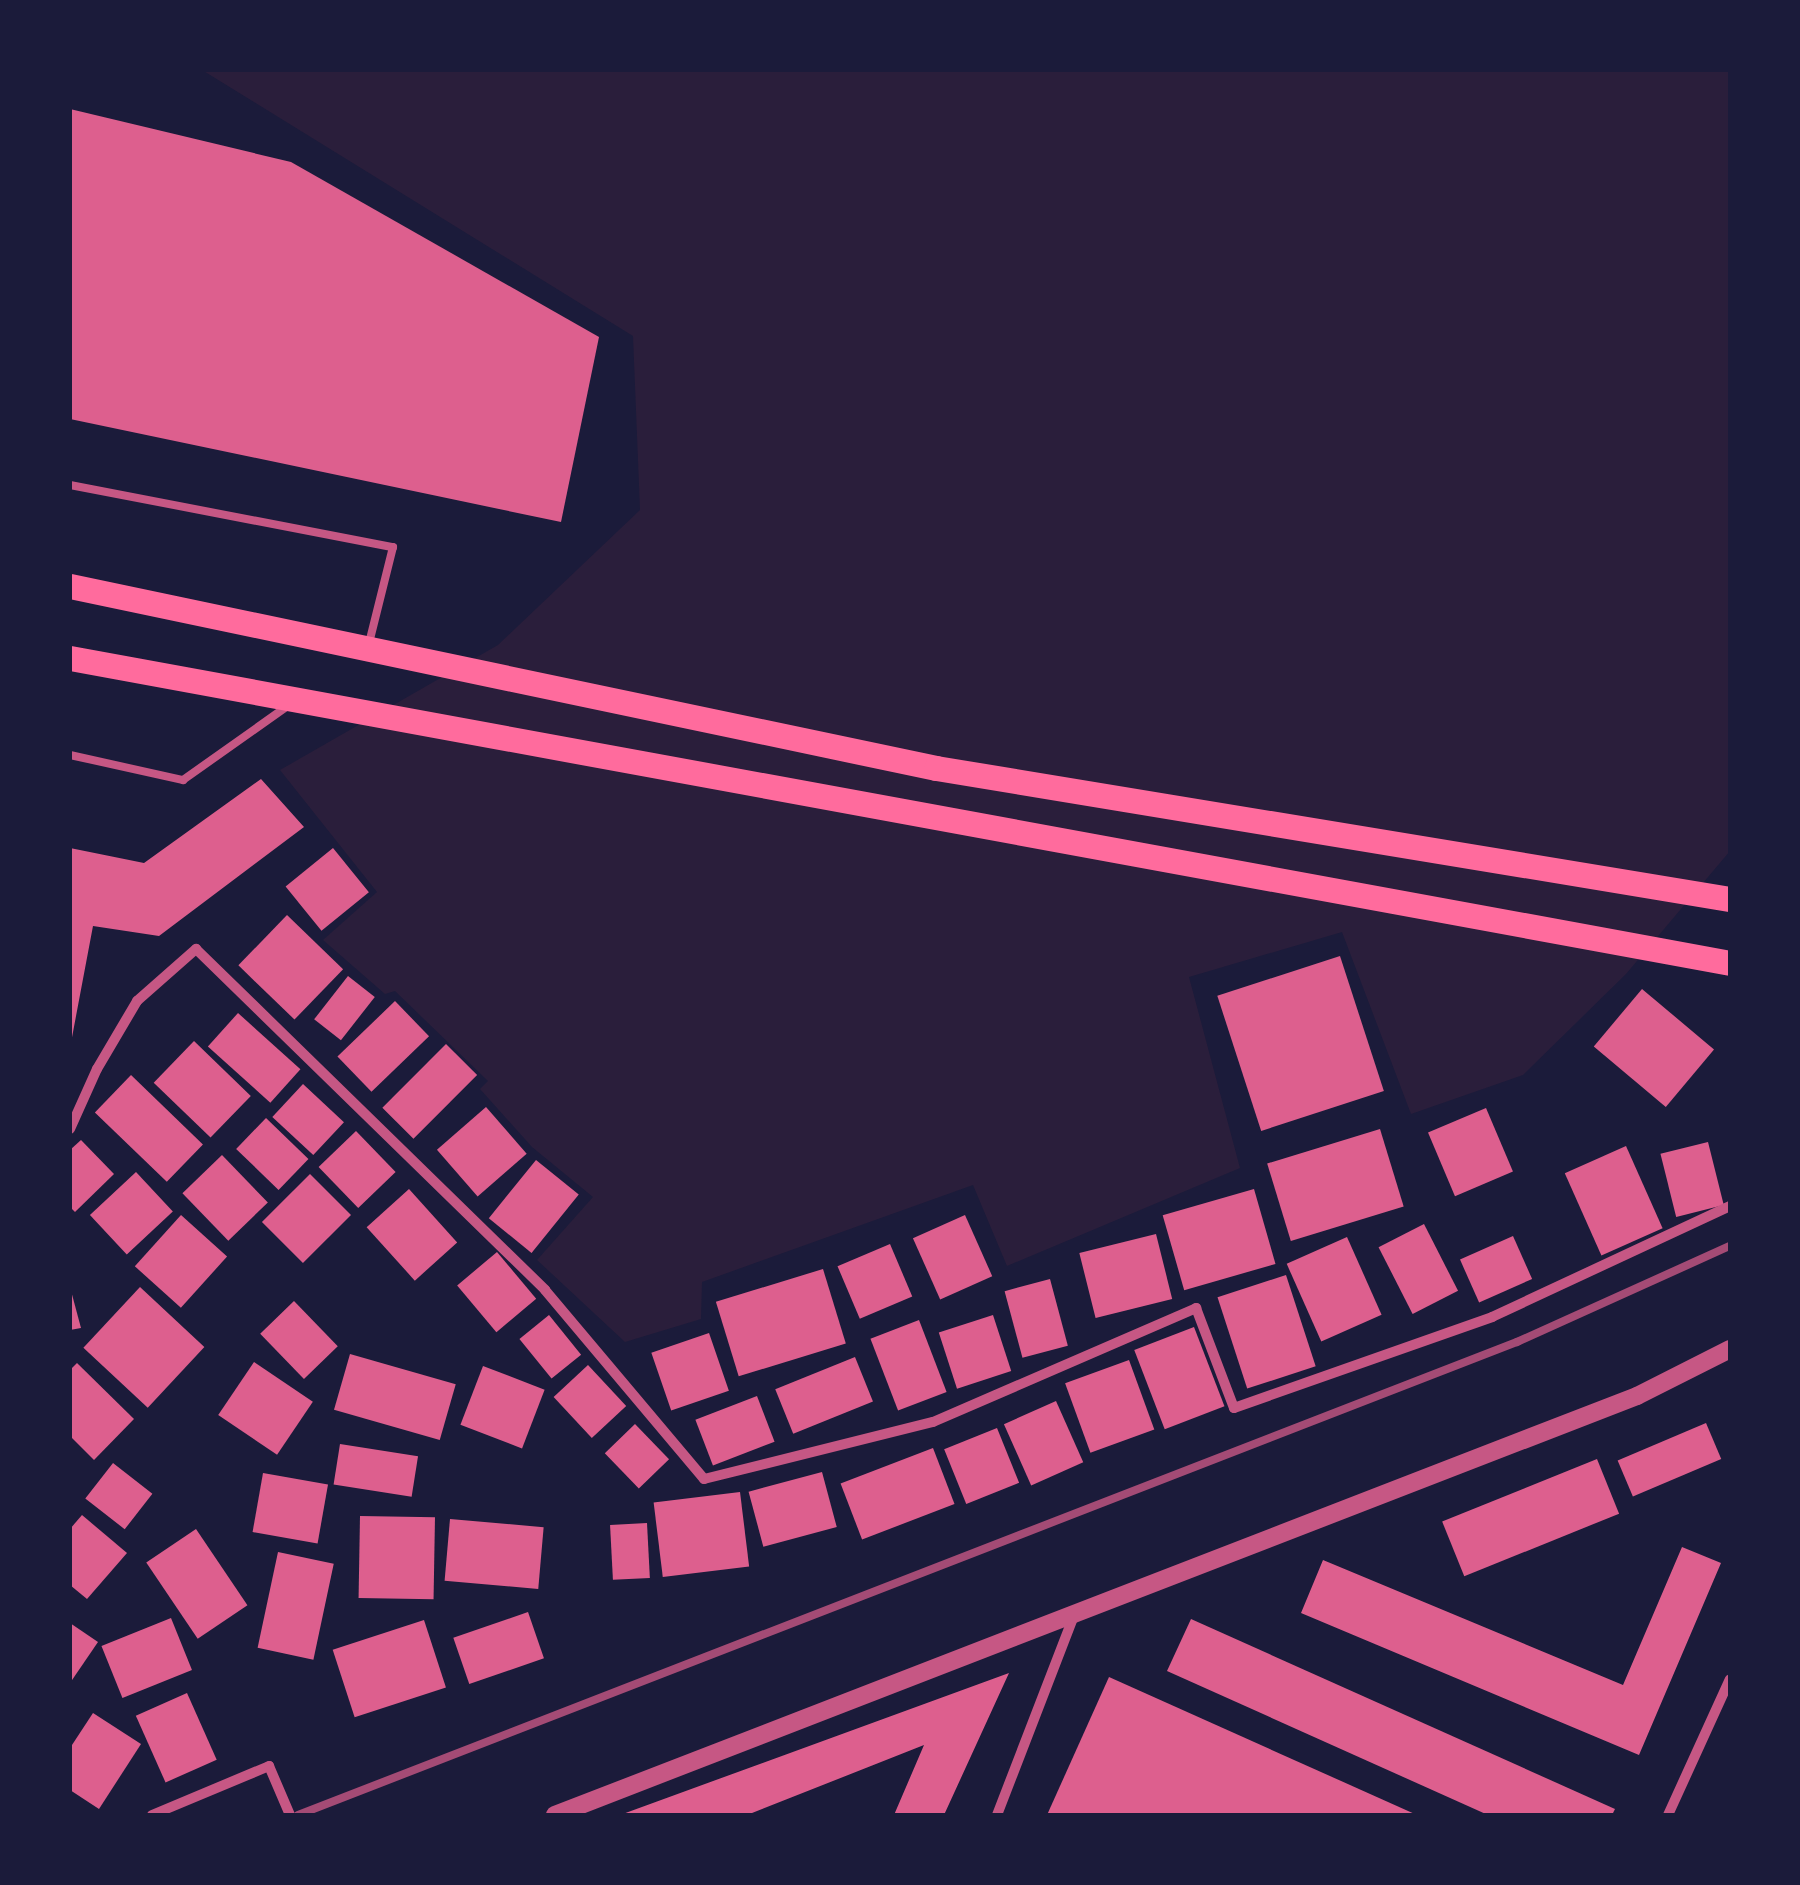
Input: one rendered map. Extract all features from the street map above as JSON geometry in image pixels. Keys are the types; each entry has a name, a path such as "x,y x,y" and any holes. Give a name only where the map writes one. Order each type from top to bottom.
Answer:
{"main road":[{"path":"70,586 936,768 1730,900"},
{"path":"70,658 1730,963"}],"street":[{"path":"70,1129 96,1070 137,1001 196,949 545,1290 704,1479 933,1422 1196,1308 1234,1408 1492,1316 1730,1206"},
{"path":"555,1815 1637,1396 1730,1349"},
{"path":"997,1815 1074,1614"},
{"path":"1668,1815 1730,1679"},
{"path":"152,1815 269,1766 290,1815"}],"lane":[{"path":"70,485 392,546 368,648"},
{"path":"70,756 183,780 295,700"}],"shaded area":[{"path":"202,70 1730,70 1730,851 1626,974 1523,1075 1411,1114 1342,932 1189,977 1240,1168 1007,1266 973,1185 702,1282 701,1319 625,1342 537,1260 593,1197 532,1147 480,1089 488,1081 395,991 385,994 323,940 377,892 280,770 498,645 640,510 633,336"}],"building":[{"path":"70,109 291,162 599,337 561,522 70,419"},
{"path":"261,779 304,827 159,936 93,926 70,1048 70,848 144,863"},
{"path":"333,848 369,892 321,931 286,886"},
{"path":"287,915 343,969 294,1020 238,965"},
{"path":"1340,956 1384,1091 1261,1131 1217,996"},
{"path":"348,976 375,997 341,1040 314,1019"},
{"path":"1642,989 1714,1049 1666,1107 1594,1046"},
{"path":"395,1001 429,1036 371,1092 337,1057"},
{"path":"238,1013 300,1069 270,1103 208,1046"},
{"path":"194,1041 251,1096 211,1138 154,1083"},
{"path":"446,1044 477,1075 413,1139 382,1108"},
{"path":"131,1075 203,1144 167,1182 95,1112"},
{"path":"303,1084 344,1122 313,1155 272,1117"},
{"path":"486,1107 527,1154 478,1196 437,1150"},
{"path":"1486,1108 1513,1172 1455,1196 1428,1133"},
{"path":"266,1118 308,1159 279,1190 236,1149"},
{"path":"1380,1129 1404,1206 1291,1241 1267,1163"},
{"path":"356,1131 396,1172 358,1208 319,1167"},
{"path":"81,1140 114,1174 75,1212 70,1207 70,1150"},
{"path":"1708,1142 1724,1205 1676,1217 1660,1154"},
{"path":"1626,1146 1663,1228 1601,1255 1565,1173"},
{"path":"222,1155 268,1202 228,1241 182,1193"},
{"path":"536,1160 579,1195 532,1253 489,1218"},
{"path":"136,1172 173,1211 127,1254 90,1215"},
{"path":"310,1174 351,1215 303,1263 262,1222"},
{"path":"409,1189 457,1243 415,1281 367,1227"},
{"path":"1254,1189 1275,1264 1184,1290 1163,1215"},
{"path":"181,1215 227,1256 181,1308 135,1266"},
{"path":"965,1215 992,1276 940,1299 913,1238"},
{"path":"1424,1224 1458,1291 1413,1314 1379,1247"},
{"path":"1156,1234 1172,1299 1096,1318 1079,1253"},
{"path":"1513,1236 1532,1279 1479,1303 1460,1260"},
{"path":"1347,1237 1382,1315 1321,1341 1287,1264"},
{"path":"890,1244 912,1296 860,1319 838,1266"},
{"path":"497,1252 536,1299 496,1332 457,1285"},
{"path":"823,1269 846,1344 739,1376 716,1302"},
{"path":"1286,1275 1316,1366 1247,1389 1218,1297"},
{"path":"1050,1279 1068,1346 1022,1358 1005,1291"},
{"path":"70,1287 81,1328 70,1330"},
{"path":"140,1287 204,1347 148,1408 83,1348"},
{"path":"294,1301 338,1346 304,1379 260,1334"},
{"path":"549,1315 581,1355 552,1379 519,1339"},
{"path":"993,1315 1011,1371 957,1389 939,1333"},
{"path":"919,1320 947,1392 898,1411 870,1339"},
{"path":"1194,1327 1224,1406 1165,1429 1134,1350"},
{"path":"709,1333 729,1391 671,1411 651,1353"},
{"path":"350,1354 456,1384 440,1440 334,1410"},
{"path":"855,1357 873,1402 793,1434 775,1389"},
{"path":"1129,1360 1154,1430 1090,1453 1065,1383"},
{"path":"254,1362 313,1402 277,1455 218,1415"},
{"path":"77,1363 134,1419 94,1460 70,1436 70,1370"},
{"path":"588,1365 626,1406 592,1438 554,1397"},
{"path":"483,1366 545,1390 522,1448 460,1425"},
{"path":"757,1396 775,1442 713,1465 695,1420"},
{"path":"1056,1401 1083,1462 1031,1485 1004,1424"},
{"path":"1706,1423 1721,1459 1633,1496 1618,1461"},
{"path":"635,1424 669,1459 639,1488 605,1453"},
{"path":"997,1428 1019,1483 966,1504 944,1449"},
{"path":"340,1444 418,1456 412,1497 334,1484"},
{"path":"933,1448 955,1504 862,1539 841,1483"},
{"path":"1597,1459 1619,1514 1464,1576 1442,1522"},
{"path":"113,1463 152,1494 125,1529 85,1498"},
{"path":"822,1472 837,1527 763,1547 749,1492"},
{"path":"263,1473 328,1484 318,1544 253,1532"},
{"path":"740,1492 749,1566 663,1577 654,1503"},
{"path":"82,1515 127,1553 87,1599 70,1585 70,1529"},
{"path":"360,1516 435,1517 434,1599 359,1598"},
{"path":"450,1519 544,1527 538,1589 445,1581"},
{"path":"647,1523 650,1578 613,1580 610,1525"},
{"path":"196,1529 247,1605 198,1639 146,1563"},
{"path":"1682,1547 1721,1563 1639,1755 1301,1613 1323,1560 1623,1685"},
{"path":"278,1552 334,1564 313,1660 258,1648"},
{"path":"528,1612 544,1658 469,1684 453,1638"},
{"path":"171,1618 192,1670 122,1698 101,1646"},
{"path":"1191,1619 1615,1809 1612,1815 1488,1815 1167,1671"},
{"path":"424,1620 446,1688 355,1717 333,1650"},
{"path":"70,1623 98,1642 70,1683"},
{"path":"1009,1673 944,1815 894,1815 924,1745 747,1815 620,1815"},
{"path":"1109,1677 1417,1815 1047,1815"},
{"path":"187,1693 217,1760 166,1782 136,1716"},
{"path":"93,1713 141,1744 99,1809 70,1790 70,1748"}],"railway":[{"path":"298,1815 1517,1342 1730,1246"}]}
